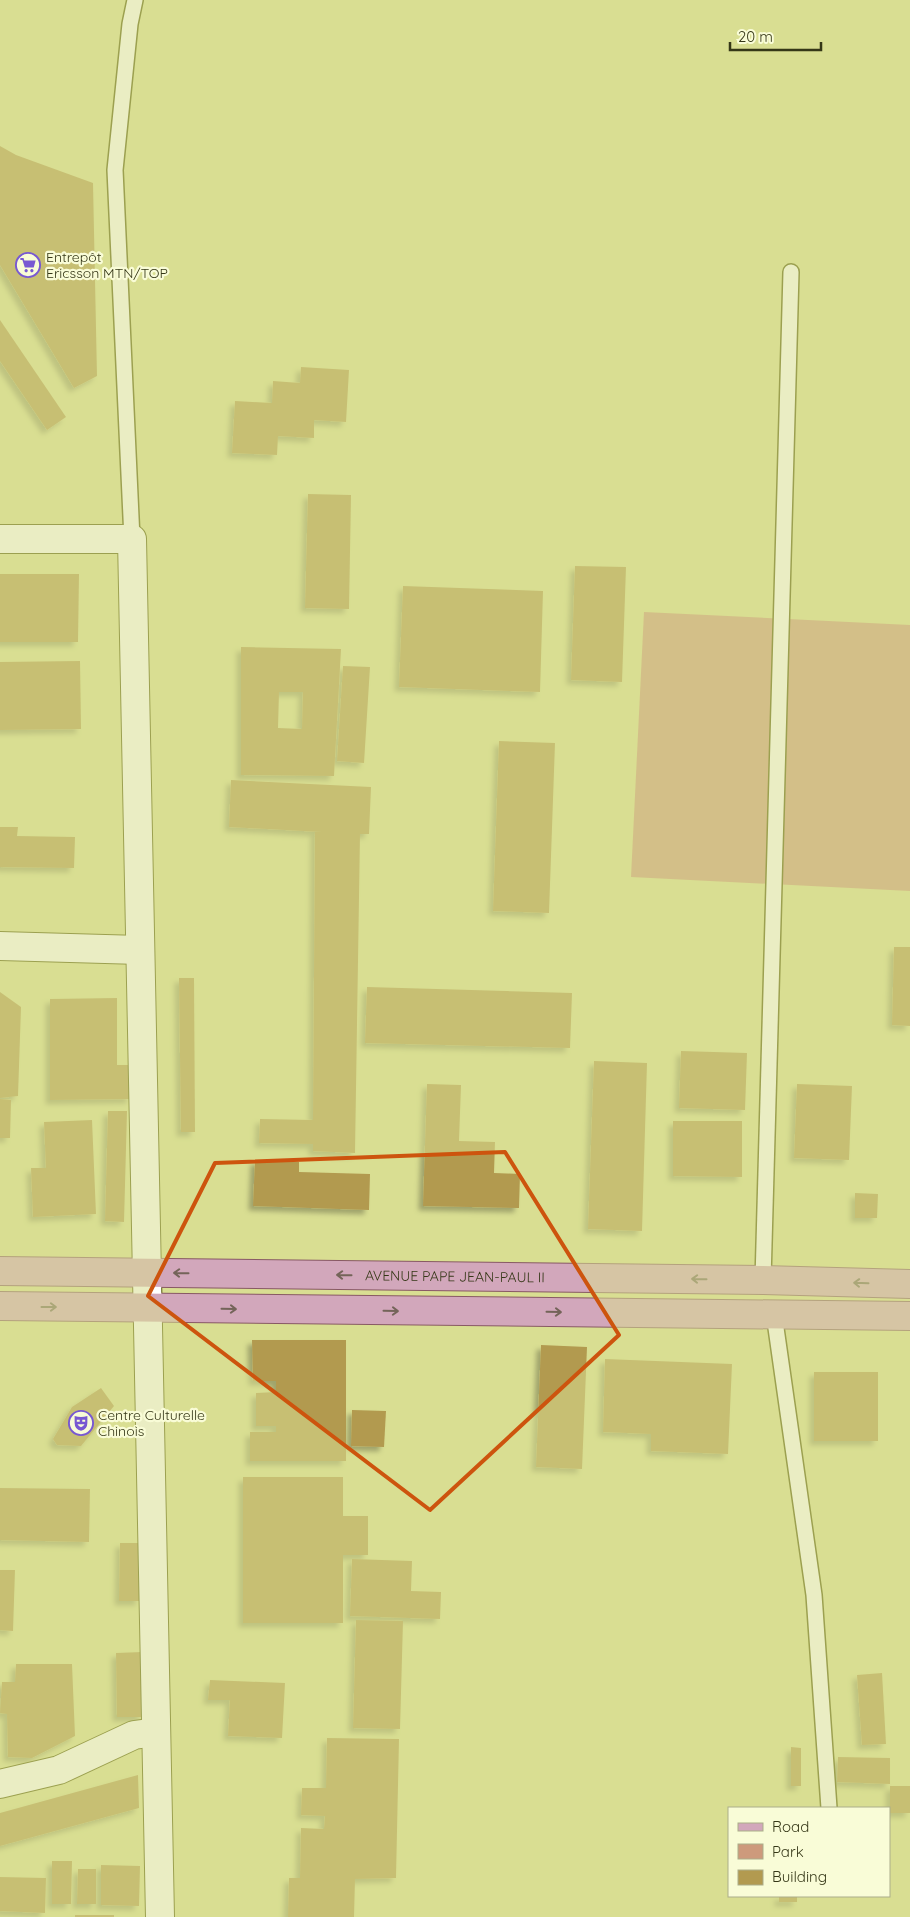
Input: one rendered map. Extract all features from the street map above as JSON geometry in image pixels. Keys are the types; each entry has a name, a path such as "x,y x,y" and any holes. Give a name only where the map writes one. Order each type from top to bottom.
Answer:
{"main road":[{"name":"AVENUE PAPE JEAN-PAUL II","path":"0,1271 763,1280 910,1284"},
{"path":"0,1306 910,1316"}],"street":[{"path":"0,539 132,540 160,1917"},
{"path":"0,946 140,950"},
{"path":"0,1784 59,1770 134,1735 156,1732"}],"lane":[{"path":"132,540 115,170 130,24 135,0"},
{"path":"763,1280 791,272"},
{"path":"774,1314 814,1595 829,1807"}],"highlighted area":[{"path":"505,1152 619,1335 430,1510 148,1296 215,1163"}],"green space":[{"path":"644,612 910,625 910,891 631,877"}],"building":[{"path":"0,146 16,155 93,183 97,376 74,388 0,265"},
{"path":"0,320 66,417 47,430 0,361"},
{"path":"301,367 349,370 346,422 314,420 314,438 278,436 277,455 232,453 235,401 272,403 273,381 300,383"},
{"path":"308,494 351,495 349,609 305,608"},
{"path":"575,566 626,567 622,682 571,680"},
{"path":"0,574 79,574 78,642 0,642"},
{"path":"403,586 543,591 540,692 399,687"},
{"path":"241,647 341,649 334,776 241,775","holes":["279,692 303,692 302,729 278,728"]},
{"path":"80,661 81,729 0,730 0,662"},
{"path":"343,666 370,667 364,763 337,761"},
{"path":"499,741 555,743 549,913 493,911"},
{"path":"231,780 371,787 369,834 360,834 355,1153 313,1151 313,1144 259,1143 260,1119 313,1120 315,832 322,832 229,827"},
{"path":"0,827 18,827 17,836 75,837 74,868 0,867"},
{"path":"894,947 910,947 910,1026 892,1025"},
{"path":"179,978 194,978 195,1132 181,1132"},
{"path":"367,987 572,993 570,1048 365,1043"},
{"path":"0,992 21,1007 18,1096 0,1098"},
{"path":"117,998 117,1065 131,1065 131,1099 50,1100 50,999"},
{"path":"681,1051 747,1053 745,1110 679,1108"},
{"path":"594,1061 647,1063 642,1231 588,1229"},
{"path":"427,1084 461,1085 459,1141 495,1142 494,1173 520,1174 519,1208 423,1206"},
{"path":"797,1084 852,1086 849,1160 794,1158"},
{"path":"0,1099 11,1100 10,1138 0,1138"},
{"path":"108,1111 127,1111 124,1222 105,1221"},
{"path":"92,1120 96,1214 33,1217 31,1168 46,1168 44,1122"},
{"path":"673,1121 742,1121 742,1177 673,1176"},
{"path":"255,1160 299,1162 299,1172 370,1174 369,1210 253,1206"},
{"path":"855,1193 878,1194 877,1218 855,1218"},
{"path":"252,1340 346,1340 346,1461 250,1461 250,1432 276,1432 276,1426 256,1426 256,1393 276,1392 276,1381 253,1381"},
{"path":"541,1345 587,1347 582,1469 536,1467"},
{"path":"605,1359 732,1364 728,1454 651,1451 651,1434 603,1432"},
{"path":"814,1372 878,1372 878,1441 814,1441"},
{"name":"Centre Culturelle Chinois","path":"101,1388 114,1406 81,1446 57,1445 53,1439 72,1407"},
{"path":"352,1410 386,1411 384,1447 351,1446"},
{"path":"243,1477 343,1477 343,1516 368,1516 368,1555 343,1555 343,1623 243,1623"},
{"path":"0,1488 90,1489 89,1542 0,1540"},
{"path":"120,1543 141,1543 140,1601 119,1601"},
{"path":"352,1559 412,1561 411,1591 441,1592 440,1619 350,1616"},
{"path":"0,1570 15,1570 13,1631 0,1630"},
{"path":"356,1620 403,1621 400,1729 353,1728"},
{"path":"142,1652 143,1717 117,1717 116,1653"},
{"path":"16,1664 72,1664 75,1736 32,1758 8,1757 7,1714 0,1713 2,1682 15,1682"},
{"path":"882,1673 886,1744 862,1745 857,1675"},
{"path":"210,1680 285,1683 282,1738 228,1736 230,1700 208,1700"},
{"path":"327,1738 399,1739 396,1878 355,1879 354,1917 288,1917 289,1878 300,1878 301,1828 324,1829 325,1816 301,1815 302,1788 326,1788"},
{"path":"791,1747 801,1748 801,1786 791,1786"},
{"path":"838,1757 890,1758 890,1784 837,1782"},
{"path":"138,1775 139,1808 0,1846 0,1813"},
{"path":"890,1786 910,1786 910,1813 890,1813"},
{"path":"52,1861 72,1861 71,1904 52,1904"},
{"path":"101,1865 140,1866 139,1906 101,1905"},
{"path":"78,1869 96,1869 96,1904 77,1904"},
{"path":"0,1877 46,1878 45,1913 0,1911"},
{"path":"779,1897 797,1897 797,1902 779,1902"},
{"path":"75,1915 114,1915 114,1917 75,1917"}],"place":[{"name":"Entrepôt Ericsson MTN/TOP","path":"28,265"},
{"name":"Centre Culturelle Chinois","path":"81,1423"}]}
